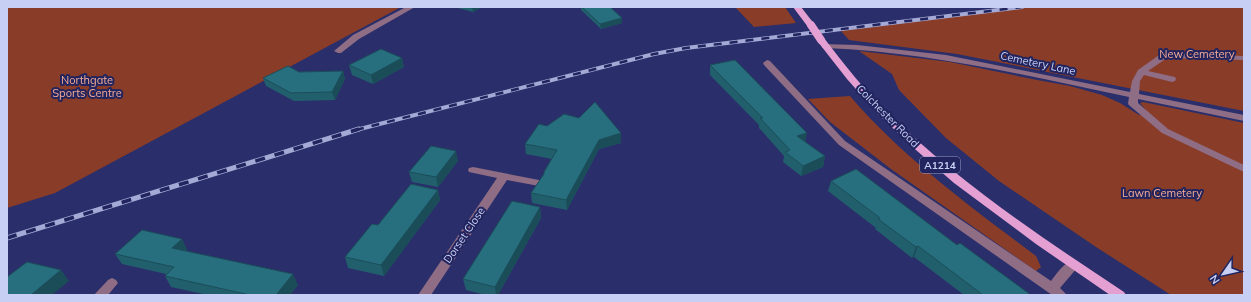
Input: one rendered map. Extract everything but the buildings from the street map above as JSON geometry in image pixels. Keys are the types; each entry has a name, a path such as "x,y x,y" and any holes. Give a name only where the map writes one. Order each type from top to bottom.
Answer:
{"main road":[{"name":"Colchester Road","path":"797,7 841,68 899,129 930,157 971,190 1073,265 1120,295"}],"street":[{"path":"338,51 356,37 411,7"},
{"name":"Cemetery Lane","path":"823,43 946,57 1244,118"},
{"path":"1244,58 1164,55 1141,72 1136,81 1133,104 1165,131 1244,169"},
{"path":"767,63 833,136 1057,292 1073,265"},
{"path":"1141,72 1172,79"},
{"path":"473,170 539,183"},
{"name":"Dorset Close","path":"424,295 504,176"},
{"path":"100,295 112,283"}],"green space":[{"name":"Northgate Sports Centre","path":"7,7 401,7 55,193 7,208"},
{"path":"735,7 785,7 796,23 754,27"},
{"name":"New Cemetery","path":"1022,7 1244,7 1244,111 957,54 849,40 840,30"},
{"name":"Lawn Cemetery","path":"859,51 950,62 1070,86 1102,95 1120,103 1139,115 1148,113 1140,103 1143,102 1244,123 1244,295 1171,295 1096,247 999,181 946,138 899,90 892,74"},
{"path":"850,96 892,140 915,161 938,181 1036,256 1041,267 1036,271 891,169 830,122 808,99"}],"railway":[{"path":"356,130 654,54 686,48 1022,7"},
{"path":"7,238 359,129"}]}
